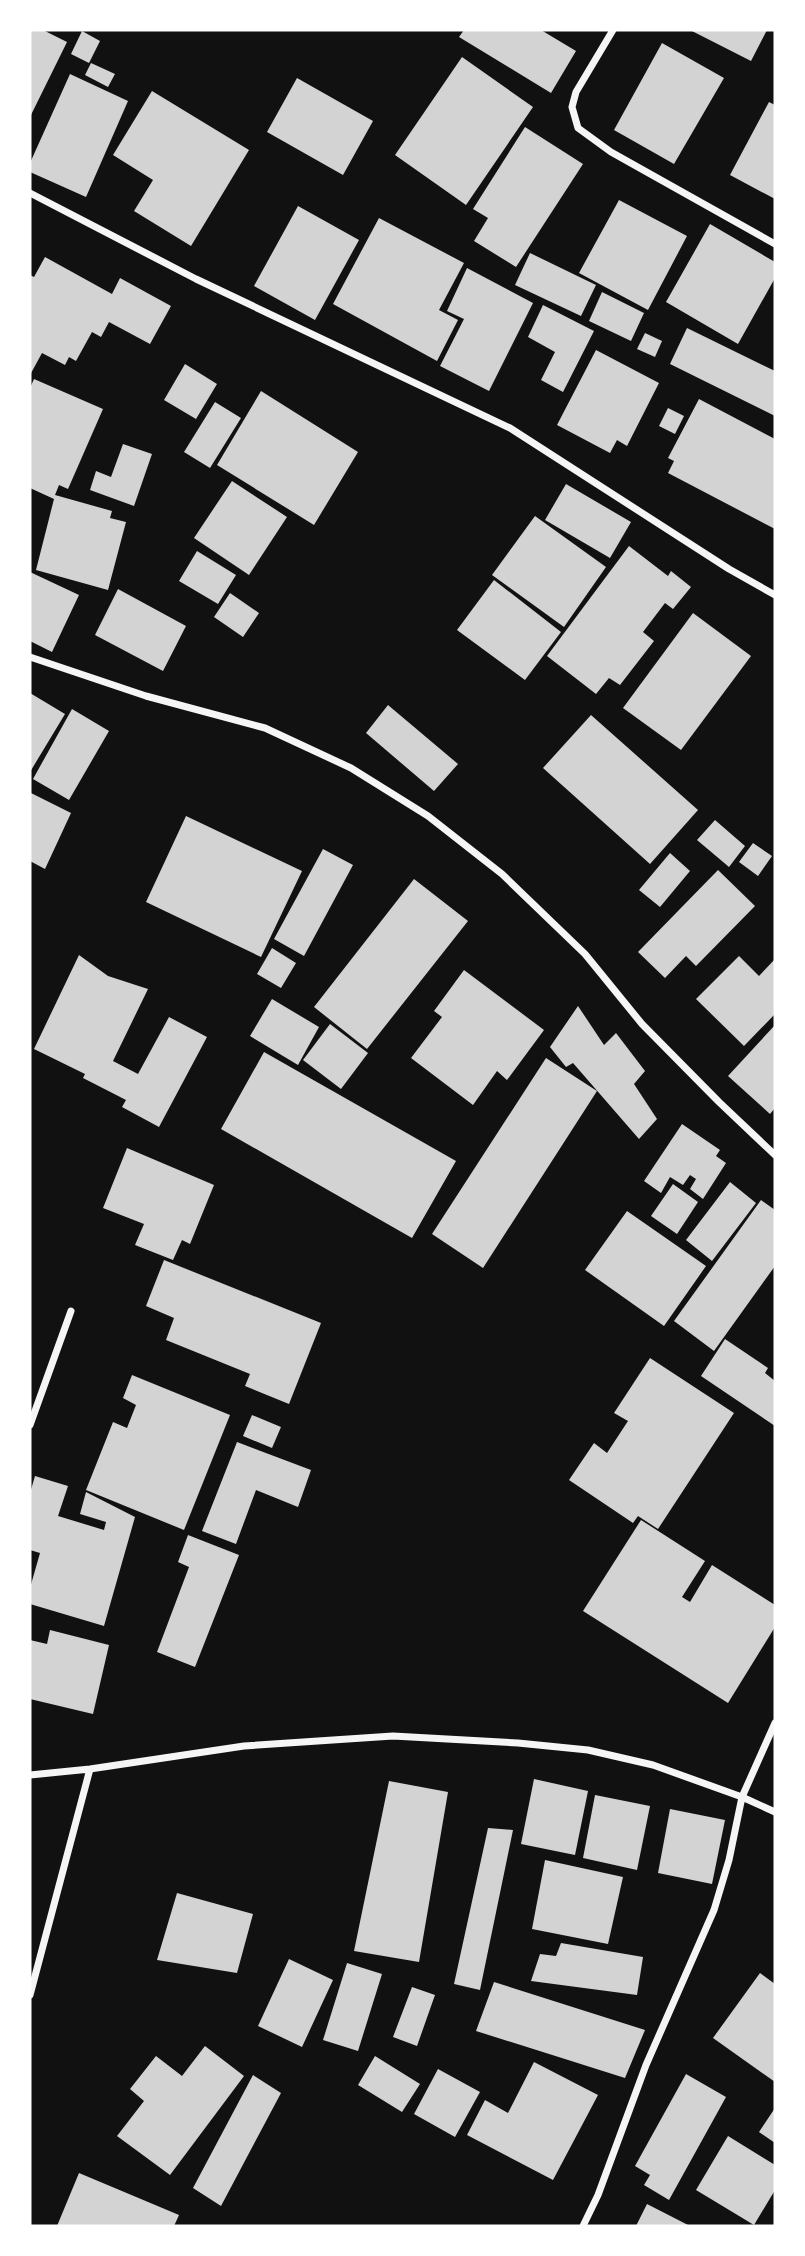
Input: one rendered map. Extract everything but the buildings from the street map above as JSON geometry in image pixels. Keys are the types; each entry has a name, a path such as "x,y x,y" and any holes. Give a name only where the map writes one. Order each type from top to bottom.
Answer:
{"street":[{"path":"613,30 576,92 572,107 578,128 611,152 775,244"},
{"path":"30,193 196,279 510,428 729,569 775,595"},
{"path":"30,657 146,696 265,728 351,768 428,816 502,874 585,954 642,1024 775,1155"},
{"path":"30,1425 71,1311"},
{"path":"583,2226 598,2195 646,2065 714,1910 729,1860 741,1797 775,1723"},
{"path":"30,1775 90,1769 244,1746 393,1736 518,1742 588,1750 653,1765 775,1812"},
{"path":"30,1995 90,1769"}]}
